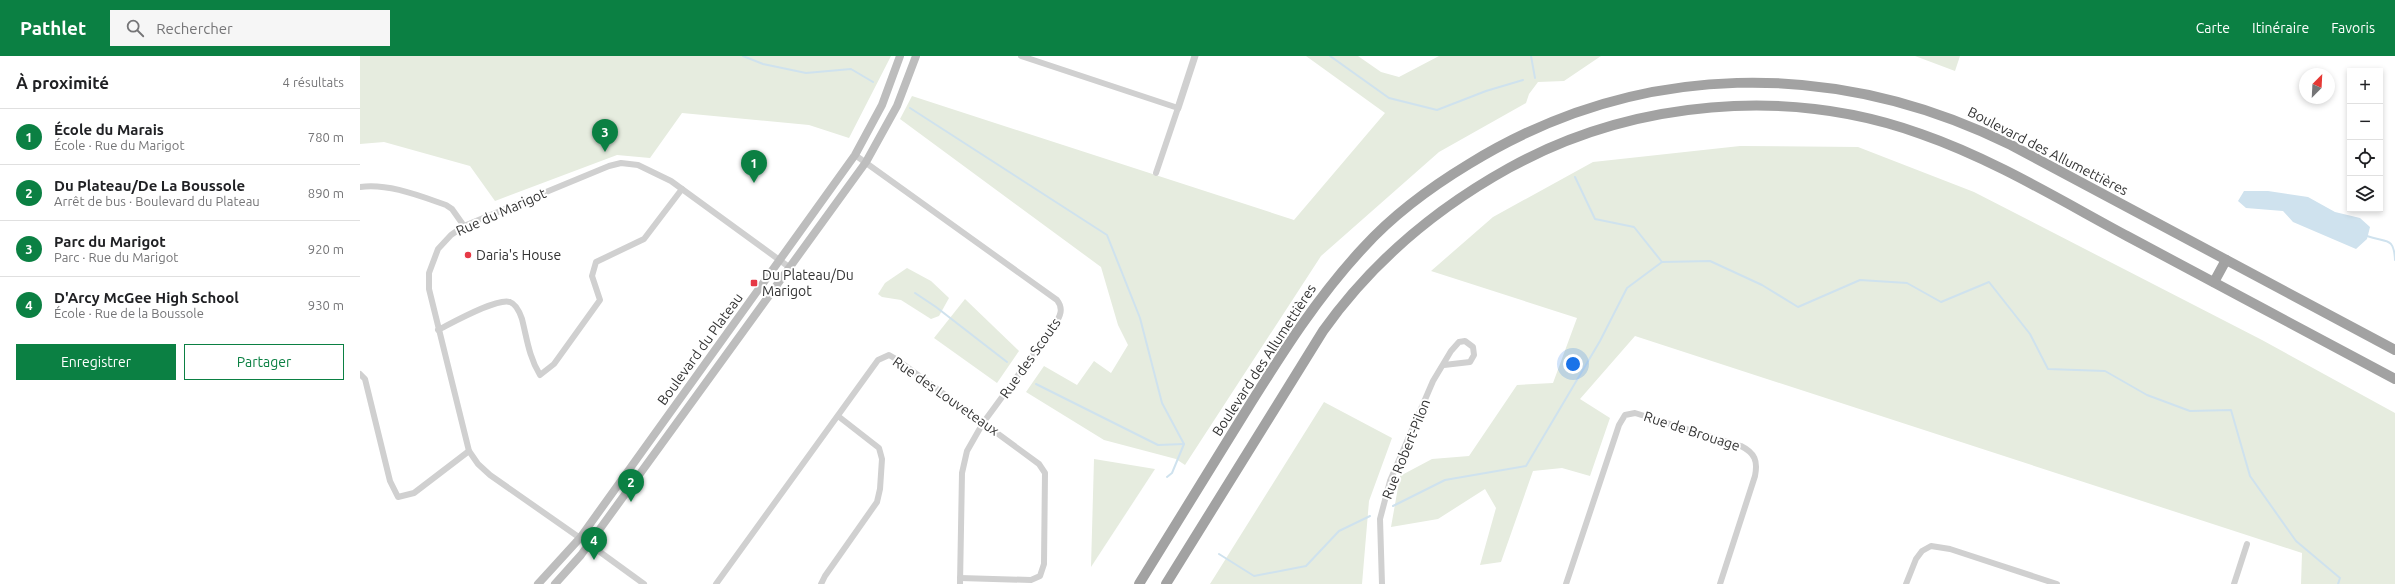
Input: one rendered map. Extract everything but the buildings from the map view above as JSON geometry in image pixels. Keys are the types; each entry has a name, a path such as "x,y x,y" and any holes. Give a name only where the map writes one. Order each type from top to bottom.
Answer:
{"highway":[{"name":"Boulevard des Allumettières","path":"1139,584 1287,345 1330,285 1365,245 1418,198 1487,153 1536,128 1595,106 1647,93 1685,87 1749,82 1812,85 1891,99 1944,116 1997,138 2395,350"},
{"path":"1166,584 1323,331 1348,298 1390,253 1442,210 1493,177 1546,149 1621,123 1707,108 1748,106 1820,111 1862,117 1899,127 1940,141 1992,164 2395,379"},
{"path":"2214,282 2226,260"}],"main road":[{"name":"Boulevard du Plateau","path":"538,584 580,538 856,155 882,105 900,56"},
{"name":"Boulevard du Plateau","path":"555,584 589,544 866,162 897,106 916,56"},
{"path":"580,538 589,544"}],"street":[{"path":"1021,56 1178,108"},
{"path":"1156,173 1195,56"},
{"name":"Rue des Scouts","path":"856,155 1057,300 1061,307 1061,315 1055,325 983,423 970,445 963,466 960,581"},
{"name":"Rue du Marigot","path":"580,538 490,475 478,464 469,452 429,290 429,273 434,256 442,244 464,226 595,171 621,163 638,165 650,169 682,189 789,267"},
{"path":"360,187 375,185 386,187 446,205 452,209 464,226"},
{"path":"438,330 497,303 510,302 514,305 521,317 530,356 540,375 554,364 600,300 592,276 596,262 644,239 682,189"},
{"name":"Rue Robert-Pilon","path":"1382,584 1380,519 1385,498 1433,381 1444,365 1451,351 1459,342 1465,341 1473,347 1474,355 1470,362 1444,365"},
{"name":"Rue des Louveteaux","path":"716,584 878,360 889,355 1039,464 1044,470 1044,564 1040,576 1031,580 960,581"},
{"path":"360,374 365,379 390,481 398,497 414,493 469,452"},
{"name":"Rue de Brouage","path":"1566,584 1619,425 1625,415 1635,413 1741,446 1755,457 1757,462 1755,476 1720,584"},
{"path":"821,584 824,576 877,502 880,490 882,459 879,448 838,416"},
{"path":"589,544 644,584"},
{"path":"2234,584 2247,544"},
{"path":"1906,584 1922,550 1931,546 1950,548 2057,584"}],"shaded area":[{"path":"360,56 891,56 849,138 809,125 682,113 650,158 617,155 495,201 470,166 384,142 360,144"},
{"path":"1306,56 1358,56 1381,72 1399,77 1439,56 1601,56 1564,81 1538,82 1529,94 1526,103 1439,152 1321,256 1185,465 1176,459 1104,440 1026,392 1044,366 1077,385 1094,361 1111,373 1128,345 1118,325 1101,267 900,119 912,96 1294,220 1385,113"},
{"path":"1915,56 1960,56 1955,71"},
{"path":"1740,146 1858,147 1974,192 2262,340 2395,413 2395,584 2301,584 2302,553 1635,336 1580,399 1610,418 1590,476 1562,468 1533,471 1501,562 1480,565 1496,508 1485,489 1438,519 1391,527 1400,476 1432,459 1469,456 1517,385 1553,383 1577,318 1431,271 1493,217 1593,162"},
{"path":"907,268 931,281 949,298 939,316 931,319 901,300 882,297 878,294 885,283"},
{"path":"965,299 1019,351 997,383 934,338"},
{"path":"1324,402 1392,438 1369,501 1362,584 1210,584"},
{"path":"1094,459 1155,469 1091,567"}],"water":[{"path":"2244,191 2268,191 2308,197 2335,212 2360,218 2370,227 2367,239 2356,249 2293,222 2283,211 2246,208 2238,201"}],"waterway":[{"path":"743,56 763,64 806,73 851,69 873,82"},
{"path":"1330,56 1389,98 1437,110 1486,91 1523,80"},
{"path":"1531,56 1535,78"},
{"path":"910,108 1107,235 1140,318 1162,403 1184,444 1172,473 1167,477"},
{"path":"1575,177 1595,219 1634,227 1662,262 1710,261 1762,285 1798,307 1860,280 1907,283 1941,302 1989,282 2030,334 2048,369 2105,371 2147,395 2190,411 2231,410 2250,476 2296,541 2340,578 2338,584"},
{"path":"2367,236 2384,240 2391,244 2393,247 2395,260"},
{"path":"1393,506 1445,480 1526,466 1600,341 1627,288 1662,262"},
{"path":"915,293 936,307 1007,362"},
{"path":"1036,384 1158,445 1184,444"},
{"path":"1219,554 1254,576 1306,566 1339,531 1370,516"}],"place":[{"name":"Parc du Marigot","path":"605,152"},
{"name":"École du Marais","path":"754,183"},
{"name":"Daria's House","path":"468,255"},
{"name":"Du Plateau/Du Marigot","path":"754,283"},
{"name":"Du Plateau/De La Boussole","path":"631,502"},
{"name":"D'Arcy McGee High School","path":"594,560"}]}
